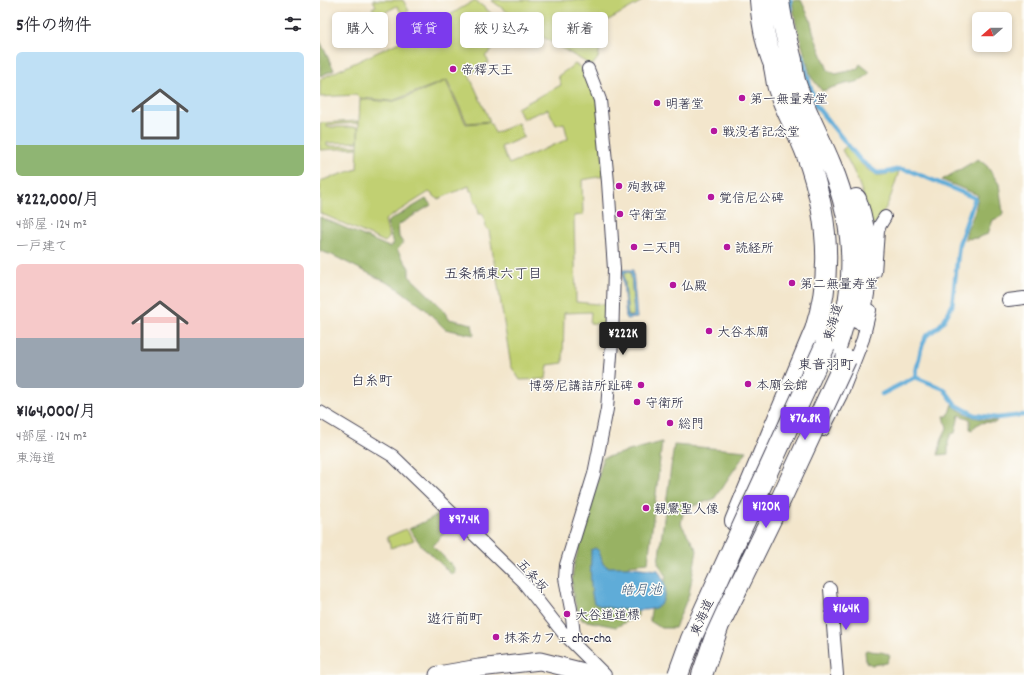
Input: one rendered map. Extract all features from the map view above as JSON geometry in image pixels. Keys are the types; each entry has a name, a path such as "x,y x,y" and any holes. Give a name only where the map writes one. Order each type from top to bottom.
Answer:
{"highway":[{"path":"703,670 719,625 781,499 842,366 858,325 865,289 867,253 864,228 844,199 851,182 802,80 783,63 764,28 760,0"},
{"path":"668,675 811,340 818,319 825,286 827,252 825,229 820,206 806,153 778,90 783,63 783,26 779,0"},
{"name":"東海道","path":"678,675 691,639 832,329 838,302 842,266 839,230 844,199"},
{"name":"東海道","path":"688,675 700,643 841,336 849,303 852,269 850,234 844,199"}],"main road":[{"path":"438,675 494,670 540,661 596,675"}],"street":[{"path":"575,644 572,609 566,585 565,572 594,474 607,408 612,342 614,276 612,228 600,100 588,68"},
{"path":"703,670 759,565 841,395 863,339 875,286 878,231 885,217"},
{"path":"1008,300 1024,298"},
{"name":"五条坂","path":"320,412 394,456 522,582 564,634 605,675"},
{"path":"714,570 741,542 787,480 804,470"},
{"path":"830,589 837,675"}],"green space":[{"path":"373,0 403,0 409,11 401,12 397,6 386,12 375,12 372,8 376,6"},
{"path":"475,0 490,12 460,12 460,48 495,48 485,56 489,62 469,75 490,121 467,123 447,80 392,101 360,98 356,95 320,97 320,79 396,44 396,48 452,48 452,14"},
{"path":"491,0 644,0 608,20 608,12 552,12 552,42 544,38 544,12 507,12"},
{"path":"792,0 801,0 810,19 815,38 828,70 836,74 857,69 860,64 870,72 858,81 822,91 811,77 796,24"},
{"path":"320,41 334,70 320,76"},
{"path":"562,48 600,48 598,58 592,66"},
{"path":"575,64 580,67 598,102 604,176 582,180 583,215 574,216 576,302 609,305 608,325 590,323 591,312 564,313 563,363 548,365 546,379 520,380 511,366 489,230 486,228 483,214 479,214 477,203 475,203 469,186 438,199 429,192 385,220 389,238 385,242 320,213 320,181 357,169 360,99 391,102 446,81 466,124 490,122 495,133 518,123 524,137 501,147 509,164 568,139 564,123 556,125 548,109 523,119 517,108 561,85 558,76"},
{"path":"358,121 358,123 327,125 327,127 358,127 358,142 327,143 327,146 357,146 357,148 320,150 320,123"},
{"path":"847,146 860,163 873,174 883,175 899,171 892,194 882,215 871,227 860,187 853,169 842,150"},
{"path":"978,159 987,166 999,184 1003,213 1000,217 993,220 988,234 977,238 965,239 967,230 975,212 978,195 942,180"},
{"path":"426,199 431,205 398,225 399,237 403,243 397,250 409,268 409,276 441,307 449,319 472,324 474,335 445,329 424,308 396,287 332,255 320,251 320,217 389,247 393,244 387,222"},
{"path":"625,272 630,272 631,274 633,316 628,316"},
{"path":"952,404 962,412 973,417 997,421 995,423 985,422 977,425 972,430 970,429 970,419 959,415 955,433 951,434 948,441 948,454 938,455 942,438 947,428 944,416 948,416"},
{"path":"662,442 648,563 630,565 627,569 637,605 638,616 616,627 582,620 576,606 572,580 577,555 589,516 603,458"},
{"path":"674,445 747,451 714,499 684,509 681,524 697,550 689,594 675,628 661,628 650,621 650,617 654,604 662,597 666,575 658,563"},
{"path":"440,514 449,523 447,530 433,546 453,566 455,572 451,574 429,552 425,550 409,529"},
{"path":"406,529 414,540 391,548 387,537"},
{"path":"867,650 887,654 890,656 887,663 872,665 866,662 865,651"}],"water":[{"path":"622,270 633,270 637,318 626,319","holes":["625,272 630,272 634,314 633,317 628,316 624,275"]},
{"name":"皓月池","path":"595,548 599,551 603,564 608,567 631,567 658,570 665,586 665,593 662,603 653,609 639,610 605,607 594,603 591,590 591,550"}],"waterway":[{"path":"790,0 790,12"},
{"path":"801,54 816,106 860,160 877,173 900,169 911,171 975,198 959,244 952,306 943,322 926,336 921,349 915,377"},
{"path":"882,394 915,377 944,389 956,405 975,415 997,418 1024,415"}],"place":[{"name":"帝釋天王","path":"453,69"},
{"name":"第一無量寿堂","path":"742,98"},
{"name":"明著堂","path":"657,103"},
{"name":"戦没者記念堂","path":"714,131"},
{"name":"殉教碑","path":"619,186"},
{"name":"覚信尼公碑","path":"711,197"},
{"name":"守衛室","path":"620,214"},
{"name":"二天門","path":"634,247"},
{"name":"読経所","path":"727,247"},
{"name":"第二無量寿堂","path":"792,283"},
{"name":"仏殿","path":"673,285"},
{"name":"大谷本廟","path":"709,331"},
{"name":"本廟会館","path":"748,384"},
{"name":"博勞尼講詰所趾碑","path":"641,385"},
{"name":"守衛所","path":"637,402"},
{"name":"総門","path":"670,423"},
{"name":"親鸞聖人像","path":"646,508"},
{"name":"大谷道道標","path":"567,614"},
{"name":"抹茶カフェ cha-cha","path":"496,637"}],"district":[{"name":"五条橋東六丁目","path":"493,273"},
{"name":"東音羽町","path":"826,364"},
{"name":"白糸町","path":"372,380"},
{"name":"遊行前町","path":"455,618"}]}
